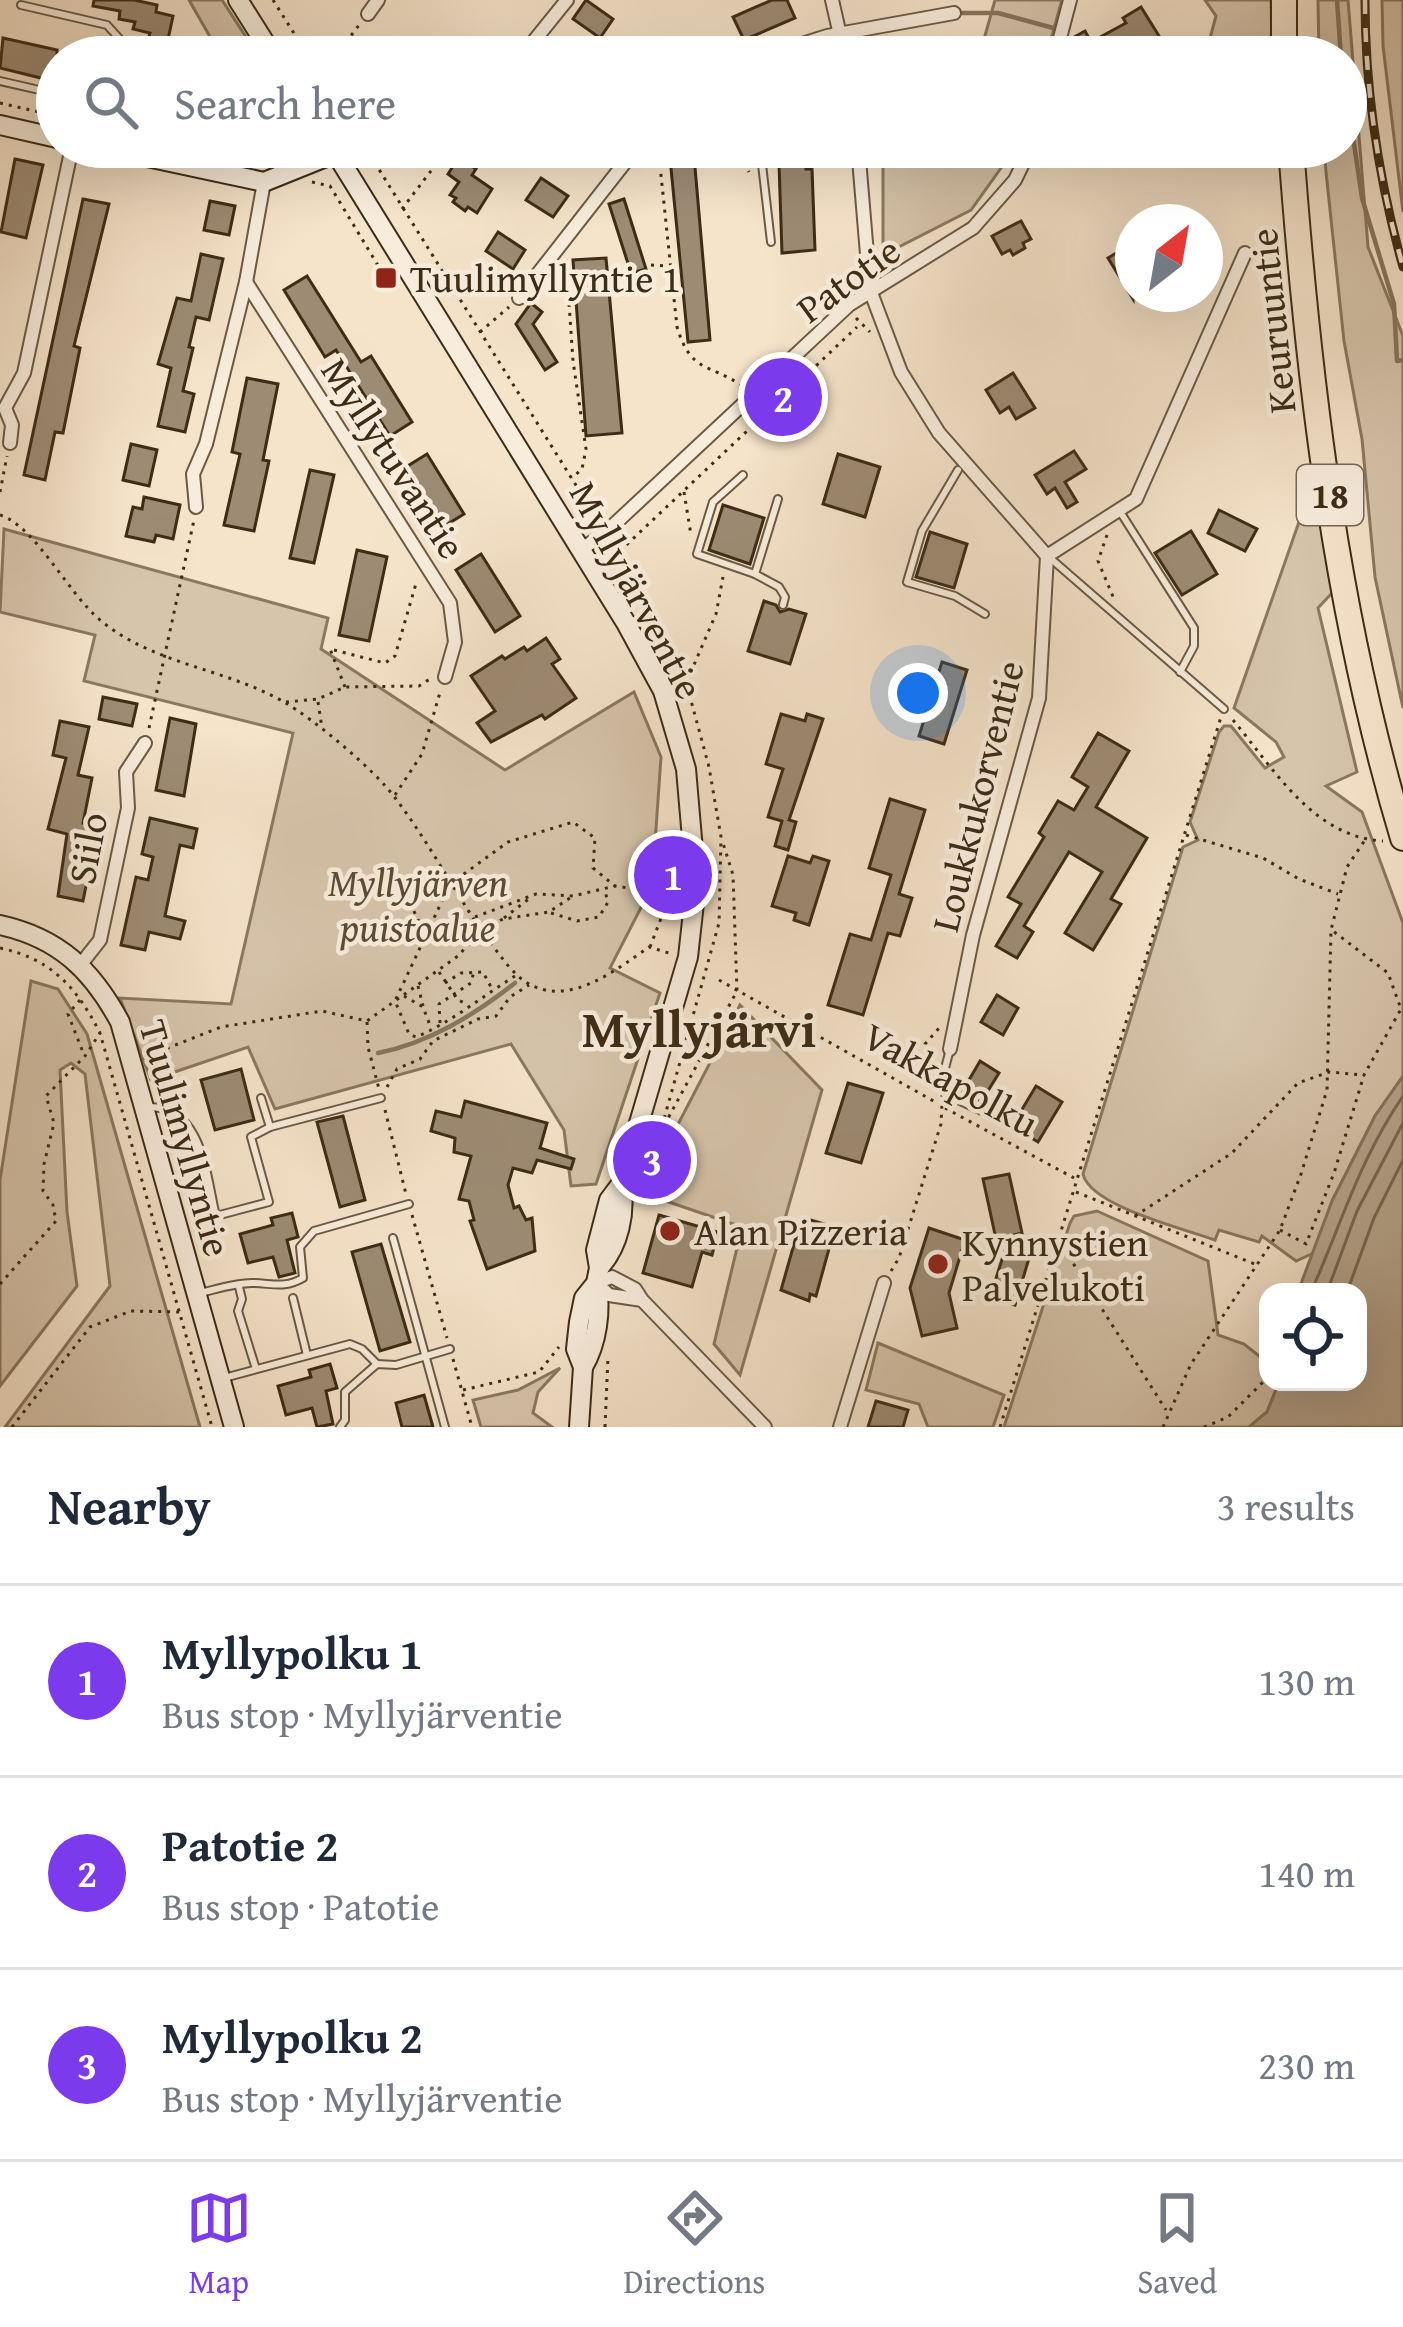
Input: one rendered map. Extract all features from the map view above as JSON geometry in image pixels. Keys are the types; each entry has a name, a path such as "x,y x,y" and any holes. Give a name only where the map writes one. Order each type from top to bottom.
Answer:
{"highway":[{"path":"1284,0 1284,36"},
{"name":"Keuruuntie","path":"1293,168 1321,437 1350,626 1395,840"}],"main road":[{"path":"238,0 261,36"},
{"path":"0,125 36,133"},
{"path":"211,168 273,180 297,168"},
{"name":"Myllyjärventie","path":"345,168 582,548 663,691 686,769 695,864 688,957 621,1184 608,1200 596,1250 600,1301 593,1351 583,1367"},
{"name":"Tuulimyllyntie","path":"0,925 41,938 81,964 103,990 120,1022 234,1427"},
{"name":"Myllyjärventie","path":"579,1427 583,1367 576,1349 578,1330 584,1298 597,1276"}],"street":[{"path":"368,14 378,0"},
{"path":"538,36 567,0"},
{"path":"832,0 842,36"},
{"path":"1061,36 1070,0"},
{"path":"831,36 953,13"},
{"path":"10,443 12,425 5,408 24,373 68,168"},
{"path":"519,298 621,168"},
{"path":"860,168 870,290 902,371 938,433 1048,556 1136,499 1245,253"},
{"name":"Patotie","path":"582,548 605,532 848,305 973,228 1005,194 1019,168"},
{"path":"196,507 195,463 204,454 273,180"},
{"name":"Myllytuvantie","path":"246,283 450,603 455,642 446,672"},
{"name":"Loukkukorventie","path":"950,1049 973,935 1039,698 1048,556"},
{"name":"Siilo","path":"81,964 100,940 128,808 126,772 145,743"},
{"path":"597,1276 608,1295 642,1300 765,1427"},
{"path":"840,1427 884,1283"}],"lane":[{"path":"21,5 107,25 117,36"},
{"path":"0,81 36,89"},
{"path":"763,168 771,242"},
{"path":"958,470 922,531 907,582 955,596 986,614"},
{"path":"743,475 713,502 697,554 779,587 785,597 783,605"},
{"path":"755,574 778,499"},
{"path":"1120,512 1194,628 1194,646 1180,672"},
{"path":"1048,556 1224,710"},
{"path":"950,1049 943,1076 945,1094 1000,1120"},
{"path":"261,1098 270,1127"},
{"path":"145,1107 175,1111 185,1119 195,1135 216,1216 269,1202 251,1137 270,1127 381,1098"},
{"path":"197,1293 238,1285 294,1283 303,1278 300,1247 314,1231 409,1204"},
{"path":"393,1238 445,1427"},
{"path":"238,1285 242,1299 238,1311 256,1369"},
{"path":"293,1298 307,1354"},
{"path":"221,1379 350,1344 377,1364 396,1365 450,1349"},
{"path":"340,1427 345,1420 345,1392 377,1364"}],"path":[{"path":"273,0 296,36"},
{"path":"351,36 368,14"},
{"path":"0,103 36,111"},
{"path":"378,168 618,552 859,325"},
{"path":"402,209 434,168"},
{"path":"660,168 682,345 698,367 742,385"},
{"path":"746,168 748,172 763,171"},
{"path":"273,180 289,190 315,182 330,186 388,282"},
{"path":"565,250 573,361 586,448 581,470 571,478"},
{"path":"651,265 670,266"},
{"path":"480,332 519,298"},
{"path":"0,492 10,443"},
{"path":"684,490 686,522 697,554"},
{"path":"145,743 196,507"},
{"path":"1120,512 1098,561 1124,623"},
{"path":"0,515 22,525 59,577 98,618 131,643 284,702 322,730 394,796 473,918 517,975 530,984 569,991 599,982 650,947 673,875"},
{"path":"345,688 330,649 385,663 395,656 423,560"},
{"path":"686,682 716,614 726,564"},
{"path":"284,702 318,699 345,688 419,686 446,672"},
{"path":"394,796 422,754 446,672"},
{"path":"318,699 322,730"},
{"path":"1224,710 1316,817 1339,832 1365,840 1395,840"},
{"path":"1000,1427 1224,710"},
{"path":"517,975 416,1037 409,1034 395,1001 450,884 508,842 573,821 595,838 593,868 615,886 655,892 673,886"},
{"path":"1184,835 1263,858 1339,894"},
{"path":"659,1135 737,992 733,875 721,837"},
{"path":"1162,1427 1191,1364 1280,1230 1301,1174 1329,1072 1331,930 1347,867 1365,840"},
{"path":"473,918 502,903 536,894 573,896 615,886"},
{"path":"549,912 577,921 599,917 608,902 605,891"},
{"path":"132,1062 221,1027 322,1011 367,1021 439,970 482,930 536,894"},
{"path":"503,919 549,912 573,896"},
{"path":"410,903 425,933"},
{"path":"1280,1230 1306,1244 1364,1075 1402,1008 1388,973 1331,930"},
{"path":"650,947 671,953"},
{"path":"0,948 44,963 66,980 82,998 100,1033 212,1427"},
{"path":"439,970 458,1000 470,1006"},
{"path":"440,1026 440,1004 471,983 475,971"},
{"path":"445,983 483,972 492,990"},
{"name":"Vakkapolku","path":"718,980 1075,1179"},
{"path":"471,983 478,996"},
{"path":"418,984 433,1030"},
{"path":"381,1098 397,1069 420,1059 434,1041 478,1018 496,1016 530,984"},
{"path":"403,995 423,1007"},
{"path":"82,998 68,1014 85,1057"},
{"path":"0,1284 56,1221 53,1205 43,1191 54,1123 46,1096 85,1057 100,1033"},
{"path":"1135,1216 1232,1153 1298,1083 1329,1072 1364,1075"},
{"path":"884,1283 898,1258 942,1106"},
{"path":"1074,1192 1258,1266"},
{"path":"1059,1240 1167,1411"},
{"path":"12,1427 90,1327 131,1311 180,1312"},
{"path":"472,1427 461,1390 539,1372 554,1358 569,1330 578,1330"},
{"path":"605,1427 608,1353"},
{"path":"1204,1427 1228,1418 1259,1386"}],"green space":[{"path":"189,0 222,0 245,36 210,36"},
{"path":"995,0 1062,0 1052,36 985,36"},
{"path":"1205,0 1271,0 1272,36 1211,36 1216,16"},
{"path":"1318,0 1348,0 1351,36 1319,36"},
{"path":"1382,0 1403,0 1403,212 1383,46"},
{"path":"883,168 1001,168 971,210 883,255"},
{"path":"1326,168 1362,168 1368,247 1403,336 1403,708 1375,577 1362,439 1344,341"},
{"path":"1314,479 1332,593 1318,608 1357,772 1326,786 1362,812 1403,923 1403,1076 1375,1116 1332,1201 1316,1252 1296,1261 1262,1236 1259,1242 1219,1230 1215,1240 1140,1215 1102,1196 1083,1174 1183,847 1198,840 1190,822 1219,732 1231,726 1265,768 1284,757 1276,742 1234,708"},
{"name":"Myllyjärven puistoalue","path":"4,529 328,618 321,649 505,770 634,692 661,757 652,886 610,968 660,993 596,1184 571,1186 564,1130 511,1044 275,1109 248,1047 151,1080 120,998 231,1004 293,733 84,681 95,635 0,612"},
{"path":"31,981 58,989 87,1034 200,1427 5,1427 110,1286 85,1074 71,1063 60,1070 67,1212 77,1286 0,1386 0,1180"},
{"path":"740,1005 822,1090 740,1375 714,1344 742,1227 657,1198 674,1132"},
{"path":"1097,1211 1208,1261 1218,1335 1244,1344 1259,1356 1259,1391 1275,1391 1267,1412 1249,1427 1004,1427 1074,1216"},
{"path":"878,1343 1004,1395 993,1427 928,1427 919,1404 866,1390"},
{"path":"560,1368 538,1392 533,1413 552,1427 481,1427 473,1400 518,1390"}],"water":[{"path":"1403,1076 1403,1427 1249,1427 1267,1412 1275,1391 1367,1391 1367,1283 1301,1283 1332,1201 1375,1116"}],"building":[{"path":"94,0 157,5 156,12 173,16 169,36 149,36 133,29 135,22 119,19 120,11 93,6"},
{"path":"586,0 613,19 597,36 573,19"},
{"path":"772,0 787,0 795,18 753,36 742,36 733,17"},
{"path":"1141,7 1159,36 1102,36 1126,23 1123,18"},
{"path":"3,38 36,45 36,77 0,68"},
{"path":"15,159 36,164 36,168 42,168 26,238 1,232"},
{"path":"452,168 475,168 472,175 492,189 477,213 453,202 456,198 450,195 459,182 448,174"},
{"path":"671,168 695,168 710,340 688,342"},
{"path":"779,168 812,169 815,250 782,253"},
{"path":"541,178 568,196 553,217 526,200"},
{"path":"83,199 109,204 74,346 80,348 63,433 55,432 45,480 24,475"},
{"path":"624,199 646,269 631,273 609,204"},
{"path":"210,201 235,206 229,235 204,230"},
{"path":"1021,221 1031,239 1013,255 1010,250 1002,254 992,236"},
{"path":"498,232 525,250 513,269 486,251"},
{"path":"201,254 223,259 209,320 196,317 189,347 193,348 183,391 194,394 185,432 158,426 171,368 158,364 177,298 191,301"},
{"path":"606,258 622,433 586,436 573,260"},
{"path":"307,276 361,362 371,356 412,422 390,436 336,350 325,357 284,290"},
{"path":"531,303 542,312 533,324 557,362 545,370 516,324"},
{"path":"1013,373 1035,408 1016,419 1009,407 1000,413 986,390"},
{"path":"247,378 278,384 254,531 224,525 240,454 232,452"},
{"path":"131,444 157,450 149,486 123,480"},
{"path":"1074,451 1086,469 1065,482 1077,502 1067,508 1055,488 1047,494 1035,475"},
{"path":"427,454 464,514 443,527 406,467"},
{"path":"838,454 880,467 865,517 823,504"},
{"path":"310,470 334,475 314,563 290,558"},
{"path":"144,497 180,505 173,539 156,535 154,542 126,536 133,507 142,509"},
{"path":"723,505 764,518 750,564 709,550"},
{"path":"1219,510 1257,529 1245,551 1208,533"},
{"path":"1191,531 1217,574 1182,595 1155,553"},
{"path":"930,532 967,544 954,588 916,577"},
{"path":"357,550 387,557 369,641 339,635"},
{"path":"481,554 520,616 495,632 456,570"},
{"path":"764,601 780,612 789,609 806,614 790,664 748,651"},
{"path":"546,638 560,659 552,664 576,698 545,719 542,715 491,742 477,723 495,711 471,676 502,656 505,659 524,647 527,651"},
{"path":"942,662 967,670 944,744 919,736"},
{"path":"103,697 137,704 132,726 99,719"},
{"path":"781,714 805,721 807,714 823,719 789,820 796,822 788,850 775,846 782,821 768,817 783,769 766,764"},
{"path":"170,718 196,724 184,796 156,790"},
{"path":"60,721 89,727 78,775 92,778 83,823 92,825 90,834 96,835 83,901 58,896 67,834 48,829 66,758 53,755"},
{"path":"1098,733 1129,751 1096,807 1147,838 1111,899 1121,904 1093,950 1065,933 1102,872 1069,852 1024,926 1033,932 1017,958 996,946 1021,904 1008,897 1044,837 1039,833 1058,801 1074,810 1088,787 1072,777"},
{"path":"890,799 925,810 899,894 912,898 900,936 888,933 863,1015 828,1005 850,934 871,940 891,875 869,868"},
{"path":"150,818 197,829 193,848 180,845 165,916 185,921 180,939 149,932 145,950 121,945 136,877 148,880 153,857 142,854"},
{"path":"788,856 810,863 813,856 829,861 809,925 794,920 796,913 772,906"},
{"path":"997,995 1018,1008 1003,1035 981,1022"},
{"path":"980,1061 999,1073 981,1102 962,1092"},
{"path":"241,1069 254,1120 215,1130 201,1080"},
{"path":"848,1083 883,1093 861,1163 826,1153"},
{"path":"1036,1086 1062,1102 1038,1142 1012,1126"},
{"path":"465,1101 547,1123 540,1148 574,1159 571,1169 537,1160 532,1173 513,1168 508,1185 514,1208 519,1206 526,1220 532,1218 535,1251 487,1269 470,1221 474,1220 469,1201 459,1199 471,1156 454,1152 455,1138 431,1131 436,1111 461,1117"},
{"path":"343,1116 365,1200 340,1207 317,1122"},
{"path":"1009,1174 1022,1233 996,1239 983,1179"},
{"path":"292,1213 298,1237 287,1240 295,1273 279,1277 273,1257 248,1263 240,1234 273,1225 271,1218"},
{"path":"659,1215 718,1232 712,1255 702,1252 692,1287 643,1273"},
{"path":"807,1219 835,1227 816,1296 810,1294 809,1301 781,1290 800,1223 806,1225"},
{"name":"Kynnystien Palvelukoti","path":"929,1228 965,1240 949,1293 957,1328 922,1336 910,1288"},
{"path":"381,1244 410,1342 380,1351 352,1252"},
{"path":"1006,1247 1030,1255 1015,1305 990,1297"},
{"path":"330,1364 337,1388 326,1391 333,1424 317,1427 312,1408 286,1415 278,1386 311,1377 309,1370"},
{"path":"424,1395 433,1427 402,1427 396,1403"},
{"path":"876,1401 908,1410 903,1427 868,1427"}],"waterway":[{"path":"1337,0 1340,36"},
{"path":"959,13 998,13 1057,29"},
{"path":"1358,168 1394,304 1397,361 1403,360"},
{"path":"378,1053 450,1026 515,983"}],"railway":[{"path":"1365,0 1367,36"},
{"path":"1367,45 1375,135 1403,267"}],"place":[{"name":"Tuulimyllyntie 1","path":"386,278"},
{"name":"Patotie 2","path":"783,397"},
{"name":"Myllypolku 1","path":"673,875"},
{"name":"Myllypolku 2","path":"652,1160"},
{"name":"Alan Pizzeria","path":"670,1231"},
{"name":"Kynnystien Palvelukoti","path":"938,1264"}],"district":[{"name":"Myllyjärvi","path":"699,1029"}]}
